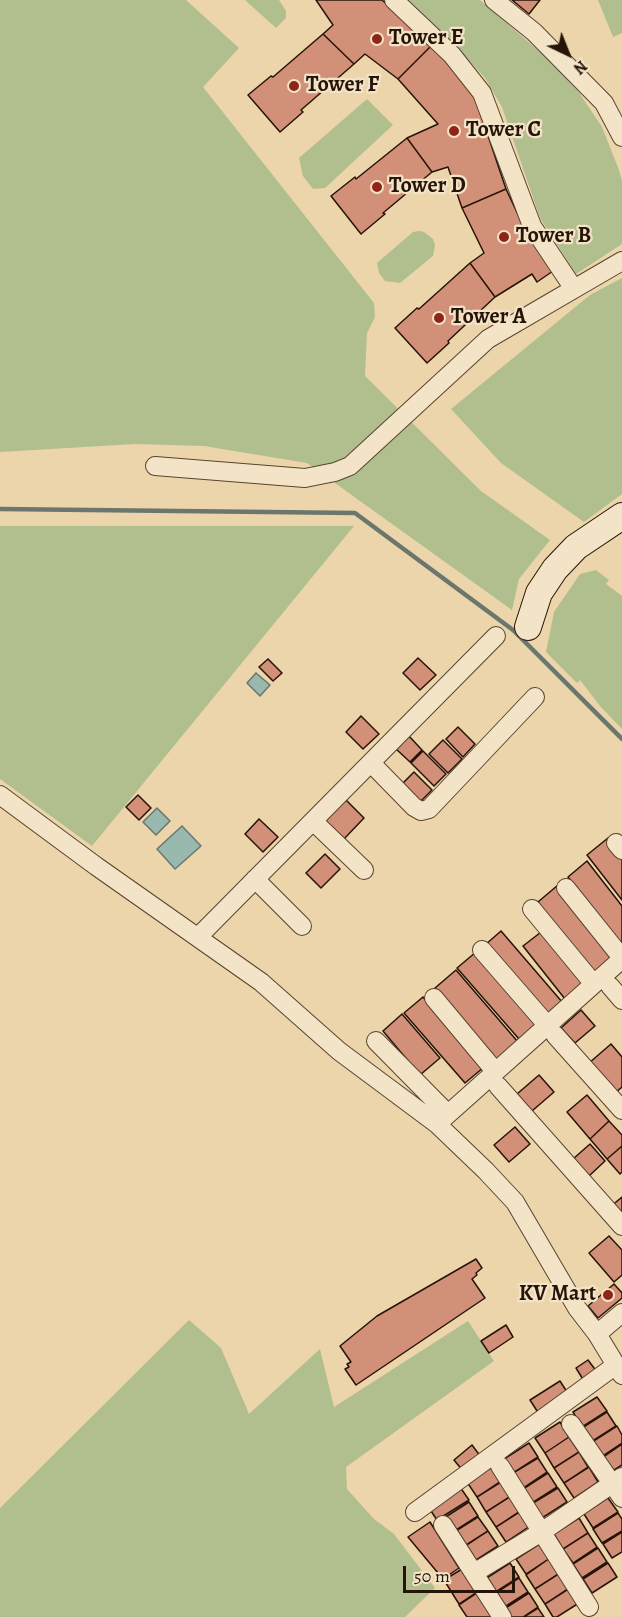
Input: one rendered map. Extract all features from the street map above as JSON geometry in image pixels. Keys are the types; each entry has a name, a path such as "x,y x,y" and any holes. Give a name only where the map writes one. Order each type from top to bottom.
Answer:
{"street":[{"path":"394,0 452,54 482,93 532,226 574,289"},
{"path":"494,0 534,32 604,103 622,137"},
{"path":"155,466 305,478 350,466 488,339 622,261"},
{"path":"528,627 538,593 555,569 582,543 622,516"},
{"path":"198,938 496,636"},
{"path":"370,763 414,807 421,811 429,809 535,697"},
{"path":"0,795 261,982 339,1051 442,1119"},
{"path":"313,821 364,870"},
{"path":"255,879 302,926"},
{"path":"442,1119 496,1078 551,1030 608,990 622,958 566,888"},
{"path":"532,909 608,990"},
{"path":"482,950 622,1110"},
{"path":"434,998 496,1078 622,1226"},
{"path":"376,1041 515,1202 577,1308 597,1334 619,1370 415,1512"},
{"path":"597,1334 622,1313"},
{"path":"474,1573 619,1486 571,1424"},
{"path":"500,1466 589,1607"},
{"path":"443,1525 502,1617"}],"green space":[{"path":"0,0 186,0 239,48 203,87 374,303 375,317 367,333 365,376 481,491 550,540 519,579 512,610 307,463 204,446 135,444 0,452"},
{"path":"245,0 279,0 286,11 286,18 276,28"},
{"path":"405,0 480,0 548,59 578,91 602,127 619,170 622,181 622,244 576,274 540,218 502,107 485,78 454,44"},
{"path":"598,0 622,0 622,33 613,37"},
{"path":"367,99 393,125 325,188 313,189 303,176 299,158"},
{"path":"419,231 433,239 435,245 433,256 400,283 385,281 379,273 377,263 413,232"},
{"path":"622,278 622,494 584,522 501,463 451,409 590,295"},
{"path":"0,526 354,526 92,846 0,779"},
{"path":"596,570 609,580 606,584 622,596 622,729 580,680 577,683 546,652 554,612 580,574"},
{"path":"189,1320 221,1348 249,1414 320,1349 334,1407 468,1321 494,1361 346,1467 347,1489 374,1519 394,1534 435,1588 405,1617 0,1617 0,1508"}],"water":[{"path":"256,673 270,685 260,696 247,683"},
{"path":"157,808 170,821 156,835 143,822"},
{"path":"182,826 201,846 175,869 157,849"}],"building":[{"name":"Tower E","path":"316,0 382,0 432,45 398,79 365,54 354,64 323,34 333,25"},
{"path":"512,0 540,0 529,14"},
{"name":"Tower F","path":"323,34 354,64 301,110 303,112 280,132 248,95 271,76 273,77"},
{"name":"Tower C","path":"432,45 456,71 475,97 506,189 462,208 448,167 432,172 407,138 438,124 398,79"},
{"name":"Tower D","path":"407,138 432,172 361,234 331,196"},
{"name":"Tower B","path":"506,189 521,221 553,271 537,282 532,274 495,297 470,263 484,253 462,208"},
{"name":"Tower A","path":"470,263 495,297 427,363 395,328"},
{"path":"418,658 436,675 420,690 403,673"},
{"path":"268,659 282,673 273,681 259,667"},
{"path":"361,716 379,734 363,749 346,732"},
{"path":"458,727 475,744 463,757 446,739"},
{"path":"408,735 422,750 410,762 395,748"},
{"path":"443,740 462,759 448,773 429,754"},
{"path":"423,751 446,774 434,786 411,763"},
{"path":"414,772 432,790 420,802 402,784"},
{"path":"138,795 151,808 139,820 126,807"},
{"path":"345,799 364,818 343,840 324,821"},
{"path":"259,819 278,837 263,852 245,834"},
{"path":"608,838 622,855 622,900 587,855"},
{"path":"325,854 340,869 321,888 306,873"},
{"path":"587,861 622,906 622,947 568,877"},
{"path":"558,885 617,961 596,977 538,902"},
{"path":"545,929 586,983 565,999 523,946"},
{"path":"501,931 563,1003 547,1016 485,945"},
{"path":"476,952 538,1023 519,1039 457,968"},
{"path":"456,970 518,1042 497,1060 435,988"},
{"path":"423,997 484,1067 465,1083 404,1013"},
{"path":"581,1010 595,1026 575,1043 561,1028"},
{"path":"402,1014 440,1058 420,1075 383,1031"},
{"path":"611,1044 622,1057 622,1087 615,1093 589,1063"},
{"path":"539,1075 554,1092 532,1111 517,1094"},
{"path":"587,1095 609,1121 590,1139 567,1112"},
{"path":"609,1121 622,1135 622,1146 607,1159 590,1139"},
{"path":"515,1127 530,1144 509,1162 494,1145"},
{"path":"590,1144 605,1161 589,1176 573,1159"},
{"path":"622,1146 622,1172 620,1174 607,1159"},
{"path":"622,1197 622,1221 610,1207"},
{"path":"609,1236 622,1250 622,1275 614,1282 589,1253"},
{"path":"476,1259 482,1268 472,1279 485,1298 356,1385 345,1369 351,1362 340,1346 377,1316"},
{"path":"614,1284 622,1293 622,1298 598,1318 588,1306"},
{"path":"506,1325 513,1337 489,1353 481,1341"},
{"path":"588,1360 597,1372 584,1381 576,1368"},
{"path":"560,1381 569,1395 539,1414 530,1400"},
{"path":"597,1397 607,1411 582,1427 573,1412"},
{"path":"607,1412 616,1426 591,1442 582,1428"},
{"path":"560,1422 569,1437 545,1453 535,1438"},
{"path":"617,1426 622,1435 622,1443 601,1457 592,1442"},
{"path":"569,1437 579,1452 554,1468 545,1453"},
{"path":"529,1443 538,1457 513,1473 504,1459"},
{"path":"622,1444 622,1465 611,1472 602,1458"},
{"path":"472,1445 481,1457 463,1471 454,1460"},
{"path":"579,1452 588,1467 564,1483 554,1468"},
{"path":"538,1458 547,1472 523,1488 513,1473"},
{"path":"492,1467 501,1481 477,1497 467,1482"},
{"path":"589,1467 598,1482 574,1498 564,1483"},
{"path":"548,1473 557,1487 532,1503 523,1489"},
{"path":"501,1482 511,1496 486,1512 477,1497"},
{"path":"460,1487 469,1500 437,1520 429,1508"},
{"path":"558,1488 567,1502 542,1518 533,1503"},
{"path":"511,1496 520,1511 496,1527 486,1512"},
{"path":"608,1498 618,1512 593,1528 584,1514"},
{"path":"469,1502 478,1516 453,1532 444,1518"},
{"path":"521,1511 530,1526 506,1542 496,1527"},
{"path":"618,1513 622,1519 622,1531 602,1543 593,1529"},
{"path":"478,1517 488,1531 463,1547 454,1532"},
{"path":"579,1518 588,1533 563,1549 554,1534"},
{"path":"430,1522 459,1568 443,1579 408,1537"},
{"path":"488,1531 498,1546 473,1562 464,1547"},
{"path":"622,1532 622,1552 612,1558 603,1544"},
{"path":"588,1533 597,1547 573,1563 563,1549"},
{"path":"541,1543 550,1558 526,1574 516,1559"},
{"path":"598,1548 607,1562 582,1578 573,1564"},
{"path":"550,1558 560,1573 535,1589 526,1575"},
{"path":"510,1563 519,1577 494,1593 485,1579"},
{"path":"608,1563 617,1577 592,1593 583,1579"},
{"path":"462,1569 477,1592 459,1604 444,1580"},
{"path":"560,1573 569,1588 545,1604 535,1589"},
{"path":"519,1578 528,1592 503,1608 494,1594"},
{"path":"570,1588 579,1603 557,1617 553,1617 545,1604"},
{"path":"477,1593 492,1617 467,1617 459,1605"},
{"path":"529,1593 538,1607 523,1617 509,1617 504,1609"},
{"path":"538,1608 544,1617 524,1617"}],"waterway":[{"path":"0,509 355,513 513,630 622,739"}],"place":[{"name":"Tower E","path":"377,39"},
{"name":"Tower F","path":"294,86"},
{"name":"Tower C","path":"454,131"},
{"name":"Tower D","path":"377,187"},
{"name":"Tower B","path":"504,237"},
{"name":"Tower A","path":"439,318"},
{"name":"KV Mart","path":"608,1295"}]}
